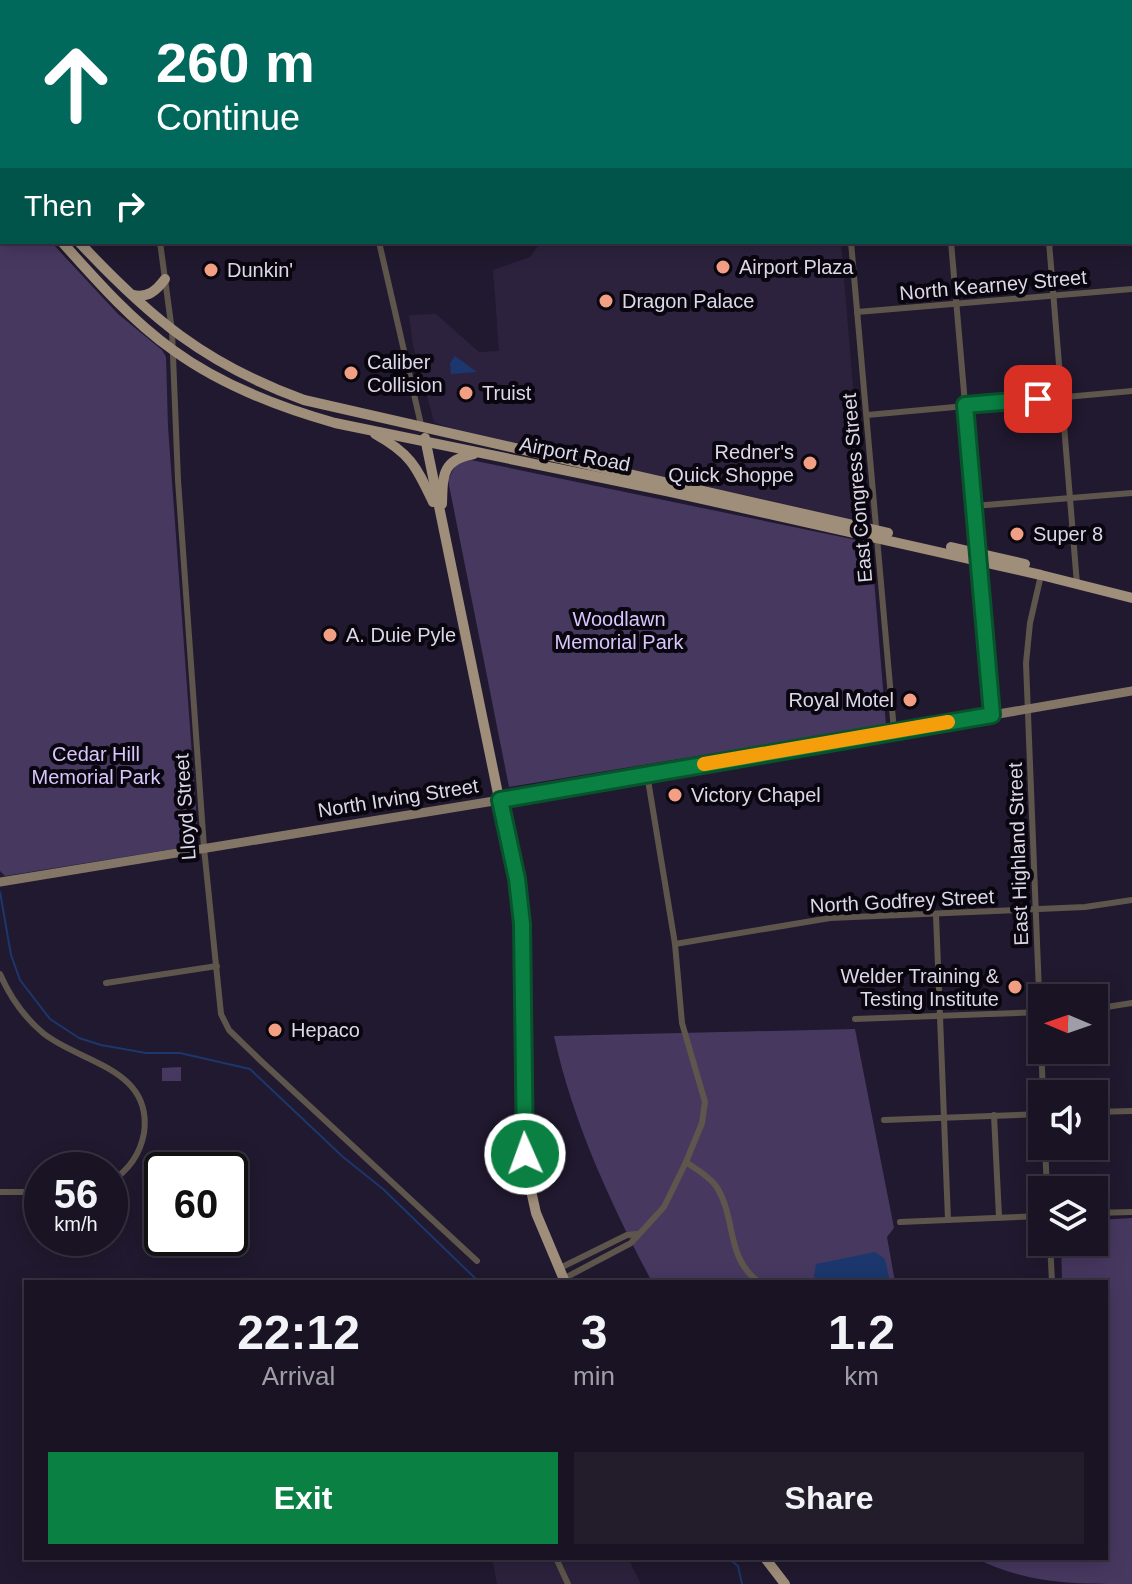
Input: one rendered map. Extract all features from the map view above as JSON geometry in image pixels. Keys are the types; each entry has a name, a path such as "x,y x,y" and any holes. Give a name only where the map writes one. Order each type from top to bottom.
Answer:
{"main road":[{"name":"Airport Road","path":"64,244 132,317 173,351 260,398 292,411 367,430 877,534"},
{"name":"Airport Road","path":"81,244 172,331 215,361 272,388 336,409 1132,591"},
{"path":"131,295 147,296 165,279"},
{"path":"422,429 517,879 522,924 525,1154 536,1213 562,1277"},
{"path":"367,430 406,454 419,472 441,518"},
{"path":"441,518 443,478 447,469 456,459 479,453"},
{"name":"Airport Road","path":"978,557 1041,575 1077,580 1132,598"},
{"path":"767,1560 785,1584"}],"street":[{"name":"Lloyd Street","path":"160,244 172,331 178,480 204,848 221,1014 229,1030 477,1261"},
{"path":"379,244 422,429"},
{"name":"East Congress Street","path":"851,244 894,731"},
{"path":"951,244 992,715"},
{"path":"1049,244 1077,580"},
{"name":"North Kearney Street","path":"857,312 1132,289"},
{"path":"867,415 1132,391"},
{"path":"974,506 1132,493"},
{"name":"East Highland Street","path":"1040,984 1027,645 1041,575"},
{"name":"North Irving Street","path":"0,882 1132,691"},
{"path":"562,1277 627,1235 637,1234 664,1207 702,1123 705,1102 682,1023 675,944 647,774"},
{"name":"North Godfrey Street","path":"675,944 830,918 1089,907 1132,900"},
{"path":"936,915 948,1220"},
{"path":"106,983 217,966"},
{"path":"0,974 15,1003 35,1025 63,1047 115,1071 137,1095 144,1117 141,1146 128,1167"},
{"path":"1108,1007 1132,1003"},
{"path":"855,1019 1028,1013"},
{"path":"1108,1112 1132,1111"},
{"path":"884,1120 1028,1114"},
{"path":"994,1115 999,1217"},
{"path":"686,1162 715,1185 723,1202 739,1262 756,1280"},
{"path":"0,1192 24,1192"},
{"path":"1108,1213 1132,1212"},
{"path":"900,1222 1028,1216"},
{"path":"1051,1256 1052,1280"},
{"path":"557,1560 568,1584"}],"shaded area":[{"name":"Airport Plaza","path":"540,244 841,244 864,517 859,521 434,422 413,346 409,315 436,314 479,352 499,351 493,270 530,257"},
{"path":"492,1560 629,1560 641,1584 497,1584"}],"green space":[{"name":"Cedar Hill Memorial Park","path":"0,244 53,244 118,314 162,350 166,357 168,427 198,837 192,846 5,876 0,871"},
{"name":"Woodlawn Memorial Park","path":"471,460 871,543 886,725 509,787 448,480 457,462"},
{"path":"855,1029 894,1228 887,1237 895,1280 651,1280 622,1223 583,1132 554,1036"},
{"path":"181,1067 181,1081 162,1081 162,1068"},
{"path":"1132,1218 1132,1584 1051,1581 1014,1573 979,1560 1108,1560 1108,1280 1062,1280 1061,1256 1108,1256 1108,1219"}],"water":[{"path":"455,356 477,372 451,374 450,363"},
{"path":"875,1252 885,1259 890,1280 819,1280 814,1277 816,1264"}],"waterway":[{"path":"0,892 11,955 20,980 50,1019 79,1038 101,1045 146,1053 180,1053 250,1069 343,1157 383,1189 477,1280"},
{"path":"730,1560 738,1566 742,1584"}],"slow traffic":[{"path":"704,764 948,722"}],"place":[{"name":"Airport Plaza","path":"723,267"},
{"name":"Dunkin'","path":"211,270"},
{"name":"Dragon Palace","path":"606,301"},
{"name":"Caliber Collision","path":"351,373"},
{"name":"Truist","path":"466,393"},
{"name":"Redner's Quick Shoppe","path":"810,463"},
{"name":"Super 8","path":"1017,534"},
{"name":"A. Duie Pyle","path":"330,635"},
{"name":"Royal Motel","path":"910,700"},
{"name":"Victory Chapel","path":"675,795"},
{"name":"Welder Training & Testing Institute","path":"1015,987"},
{"name":"Hepaco","path":"275,1030"}],"route":[{"path":"525,1154 522,924 517,879 500,800 992,715 965,405 1038,399"}]}
